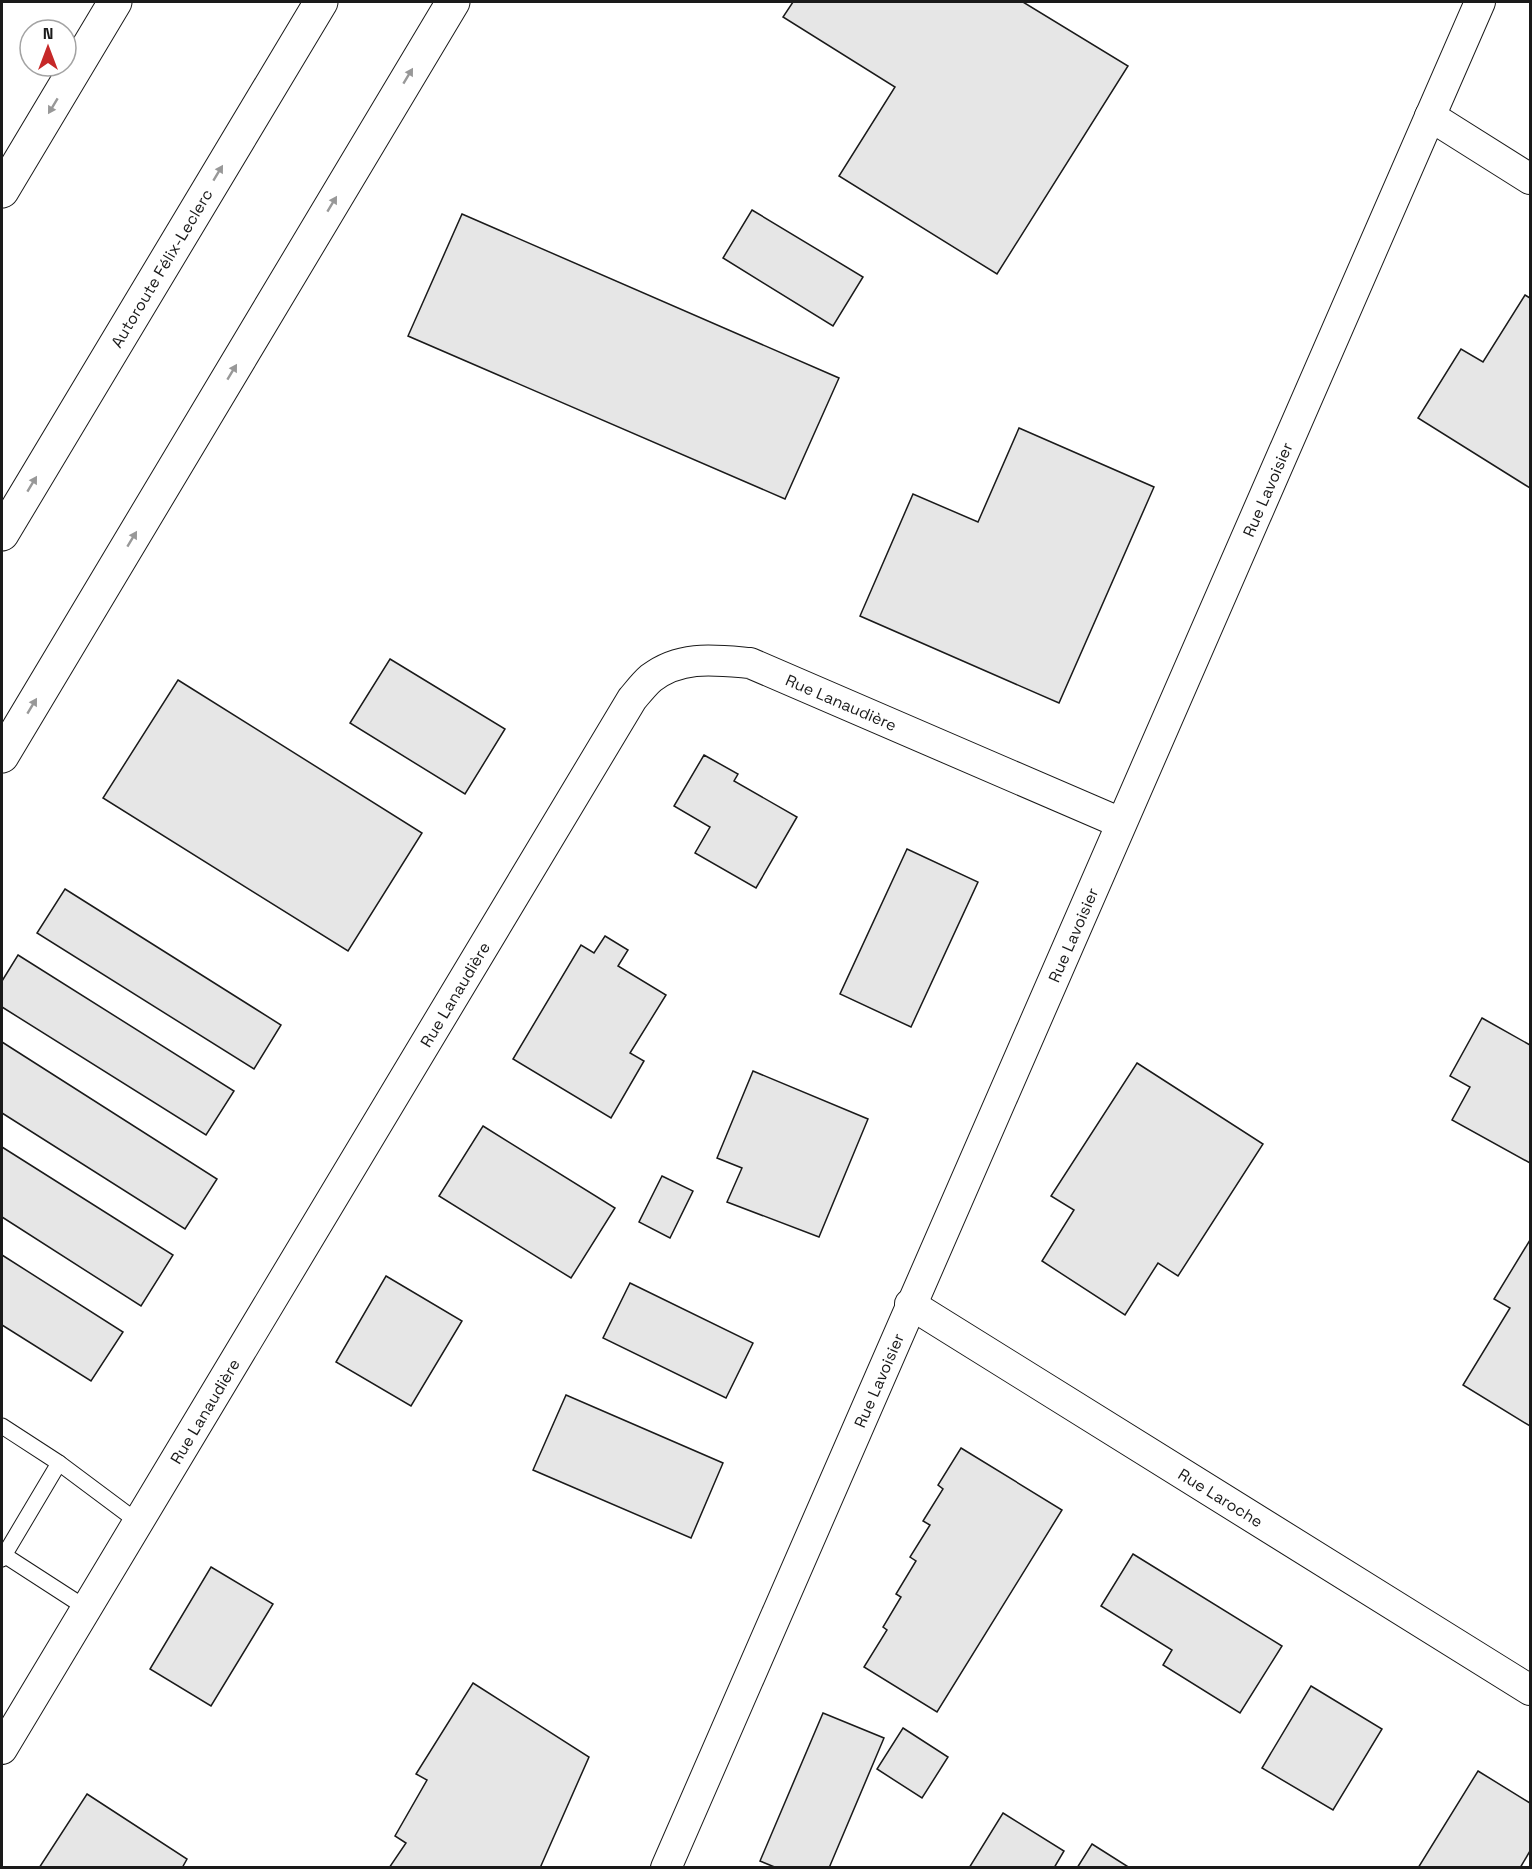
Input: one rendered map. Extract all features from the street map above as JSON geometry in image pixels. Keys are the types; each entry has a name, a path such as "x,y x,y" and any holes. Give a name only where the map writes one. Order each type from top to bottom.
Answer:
{"highway":[{"path":"2,191 115,2"},
{"name":"Autoroute Félix-Leclerc","path":"2,534 321,2"},
{"path":"2,756 453,2"}],"street":[{"name":"Rue Lavoisier","path":"666,1868 910,1304 1480,2"},
{"path":"1430,116 1530,179"},
{"name":"Rue Lanaudière","path":"4,1738 138,1522 632,699 651,678 680,662 708,659 750,663 1121,823"},
{"name":"Rue Laroche","path":"910,1304 1530,1690"}],"lane":[{"path":"2,1426 59,1463 138,1522"},
{"path":"59,1463 3,1557 86,1608"}],"building":[{"path":"793,2 1023,2 1128,66 997,274 839,176 895,87 783,17"},
{"path":"752,210 863,277 833,326 723,258"},
{"path":"462,214 839,378 785,499 408,336"},
{"path":"1525,295 1530,298 1530,488 1418,418 1461,349 1483,362"},
{"path":"1019,428 1154,487 1059,703 860,616 913,494 978,522"},
{"path":"390,659 505,729 465,794 350,723"},
{"path":"178,680 422,833 348,951 103,798"},
{"path":"704,755 738,774 734,781 797,817 756,888 695,853 710,827 674,806"},
{"path":"907,849 978,882 911,1027 840,994"},
{"path":"65,889 281,1025 254,1069 37,933"},
{"path":"605,936 628,950 618,966 666,995 630,1053 644,1061 611,1118 513,1059 581,945 594,953"},
{"path":"18,955 234,1091 206,1135 2,1007 2,981"},
{"path":"1482,1018 1530,1045 1530,1163 1452,1120 1470,1087 1450,1076"},
{"path":"2,1042 217,1179 185,1229 2,1113"},
{"path":"1137,1063 1263,1144 1178,1276 1158,1263 1125,1315 1042,1261 1074,1210 1051,1196"},
{"path":"753,1071 868,1119 819,1237 727,1202 742,1168 717,1158"},
{"path":"483,1126 615,1208 571,1278 439,1196"},
{"path":"2,1147 173,1255 141,1306 2,1217"},
{"path":"662,1176 693,1191 670,1238 639,1222"},
{"path":"1530,1240 1530,1426 1463,1385 1510,1308 1494,1299"},
{"path":"2,1255 123,1332 91,1381 2,1325"},
{"path":"386,1276 462,1321 411,1406 336,1362"},
{"path":"630,1283 753,1343 726,1398 603,1338"},
{"path":"566,1395 723,1463 691,1538 533,1470"},
{"path":"961,1448 1062,1510 937,1712 864,1667 887,1630 883,1627 901,1597 896,1594 916,1561 910,1557 930,1525 923,1521 943,1489 938,1485"},
{"path":"1133,1554 1282,1646 1240,1713 1163,1665 1172,1650 1101,1606"},
{"path":"211,1567 273,1604 211,1706 150,1669"},
{"path":"473,1683 589,1757 540,1868 389,1868 406,1843 395,1836 427,1780 416,1774"},
{"path":"1311,1686 1382,1729 1333,1810 1262,1768"},
{"path":"823,1713 884,1738 829,1868 777,1868 760,1861"},
{"path":"903,1728 948,1757 922,1798 877,1769"},
{"path":"1478,1771 1530,1803 1530,1851 1520,1868 1418,1868"},
{"path":"87,1794 187,1859 182,1868 39,1868"},
{"path":"1003,1813 1064,1851 1054,1868 969,1868"},
{"path":"1092,1844 1130,1868 1077,1868"}]}
